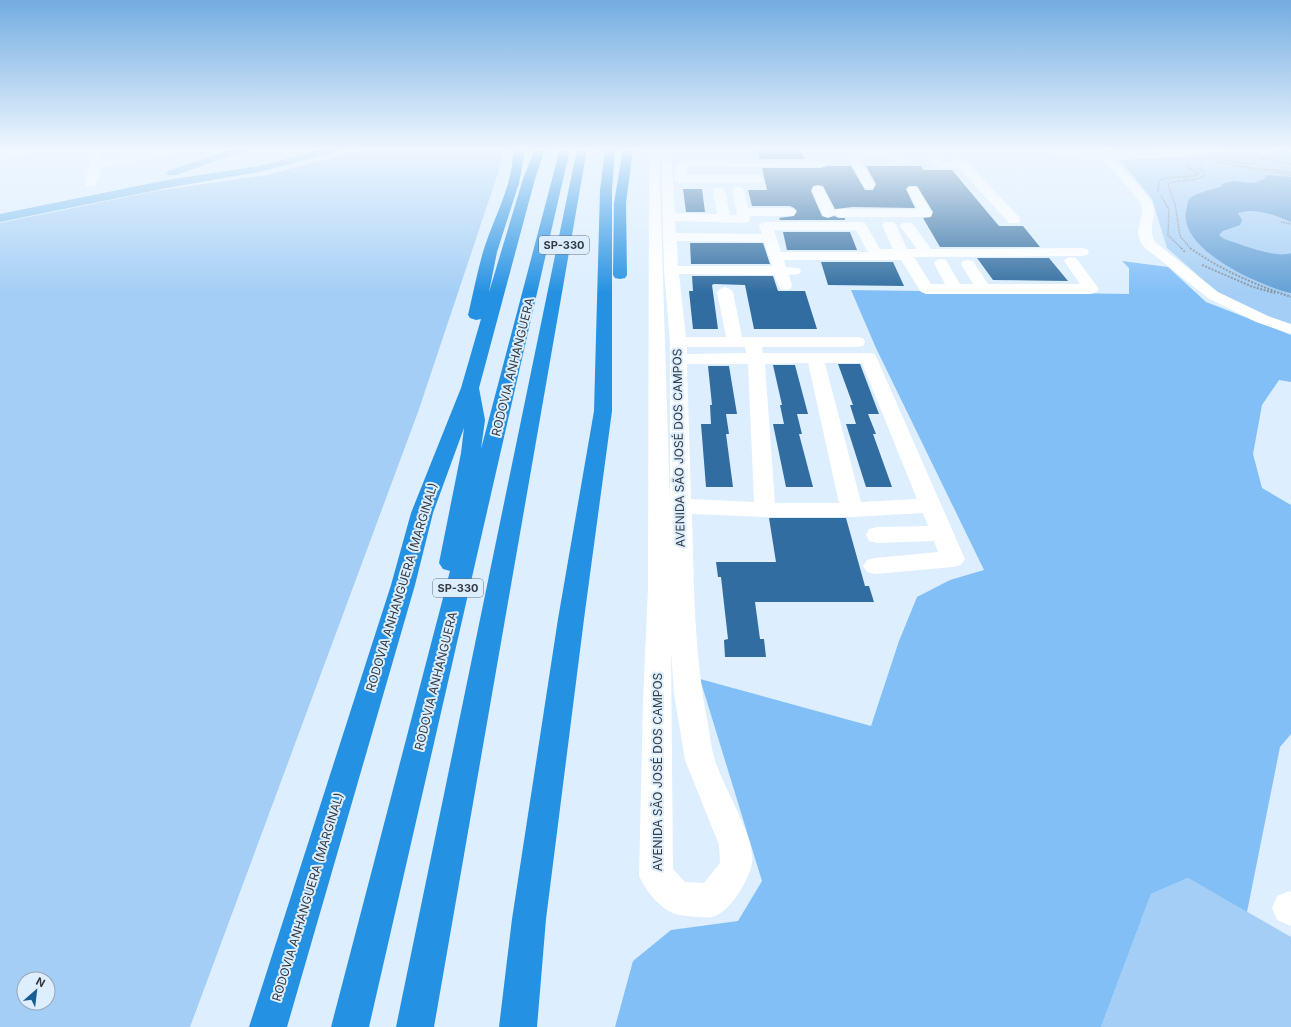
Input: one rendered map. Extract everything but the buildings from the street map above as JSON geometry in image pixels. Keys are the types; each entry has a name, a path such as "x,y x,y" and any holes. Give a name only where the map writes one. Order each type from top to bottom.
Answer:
{"highway":[{"path":"479,352 473,329 490,253 508,197"},
{"name":"RODOVIA ANHANGUERA (MARGINAL)","path":"268,1027 403,585 422,513 470,388 524,197"},
{"name":"RODOVIA ANHANGUERA","path":"350,1027 553,197"},
{"name":"RODOVIA ANHANGUERA","path":"415,1027 573,197"},
{"path":"603,411 606,197"},
{"path":"619,288 621,197"},
{"path":"518,1027 531,904 571,619 603,411 618,350 618,318"},
{"path":"407,796 471,453 475,420 470,388"}],"main road":[{"path":"0,210 66,197"},
{"path":"0,218 104,197"}],"street":[{"name":"AVENIDA SÃO JOSÉ DOS CAMPOS","path":"655,197 660,588 657,701 656,876 678,898 711,900 730,878 736,863 735,845 700,760 688,694 682,632 678,351 671,270 671,197"},
{"path":"720,197 724,219"},
{"path":"670,227 724,219 744,219 744,212 740,197"},
{"path":"821,197 828,213"},
{"path":"744,212 926,213 917,197"},
{"path":"992,197 1014,220"},
{"path":"1141,197 1147,204 1148,217 1144,228 1145,236 1149,244 1213,295 1262,319 1291,329"},
{"path":"889,225 902,253"},
{"path":"671,270 781,271 811,265 906,256 926,289 1092,290 1076,257 1058,253 876,253 860,226 766,226 781,271 785,286"},
{"path":"907,226 927,253"},
{"path":"670,227 770,238"},
{"path":"1044,237 1058,253"},
{"path":"775,256 811,265"},
{"path":"941,263 955,289"},
{"path":"968,264 983,289"},
{"path":"725,292 734,342"},
{"path":"678,351 734,342 754,351 814,358 869,358 929,505 953,559 875,566"},
{"path":"678,351 754,351 857,342"},
{"path":"754,351 765,510"},
{"path":"814,358 852,510"},
{"path":"680,506 765,510 852,510 929,505"},
{"path":"877,535 942,533"}],"path":[{"path":"1161,197 1169,210 1168,235 1188,254"},
{"path":"1173,197 1176,206 1176,220 1182,240 1193,250 1212,262 1254,284 1290,296"},
{"path":"1281,222 1291,224"},
{"path":"1202,264 1253,287 1290,296"}],"shaded area":[{"path":"127,197 490,197 418,412 190,1027 0,1027 0,223"},
{"path":"1150,197 1291,197 1291,326 1274,321 1218,293 1167,248"},
{"path":"1191,197 1291,197 1291,222 1258,211 1244,211 1238,213 1242,220 1240,225 1223,231 1219,235 1224,239 1267,253 1291,253 1291,293 1277,289 1241,274 1222,263 1206,250 1193,237 1186,222 1187,203"},
{"path":"1122,261 1168,267 1206,302 1291,335 1291,382 1279,380 1262,405 1253,454 1262,488 1291,505 1291,734 1280,747 1247,912 1188,878 1151,894 1101,1027 615,1027 633,961 671,930 738,921 762,881 700,679 871,726 899,641 917,597 950,580 984,570 876,348 851,290 1129,294 1129,268"},
{"path":"1188,878 1291,937 1291,1027 1101,1027 1151,894"}]}
